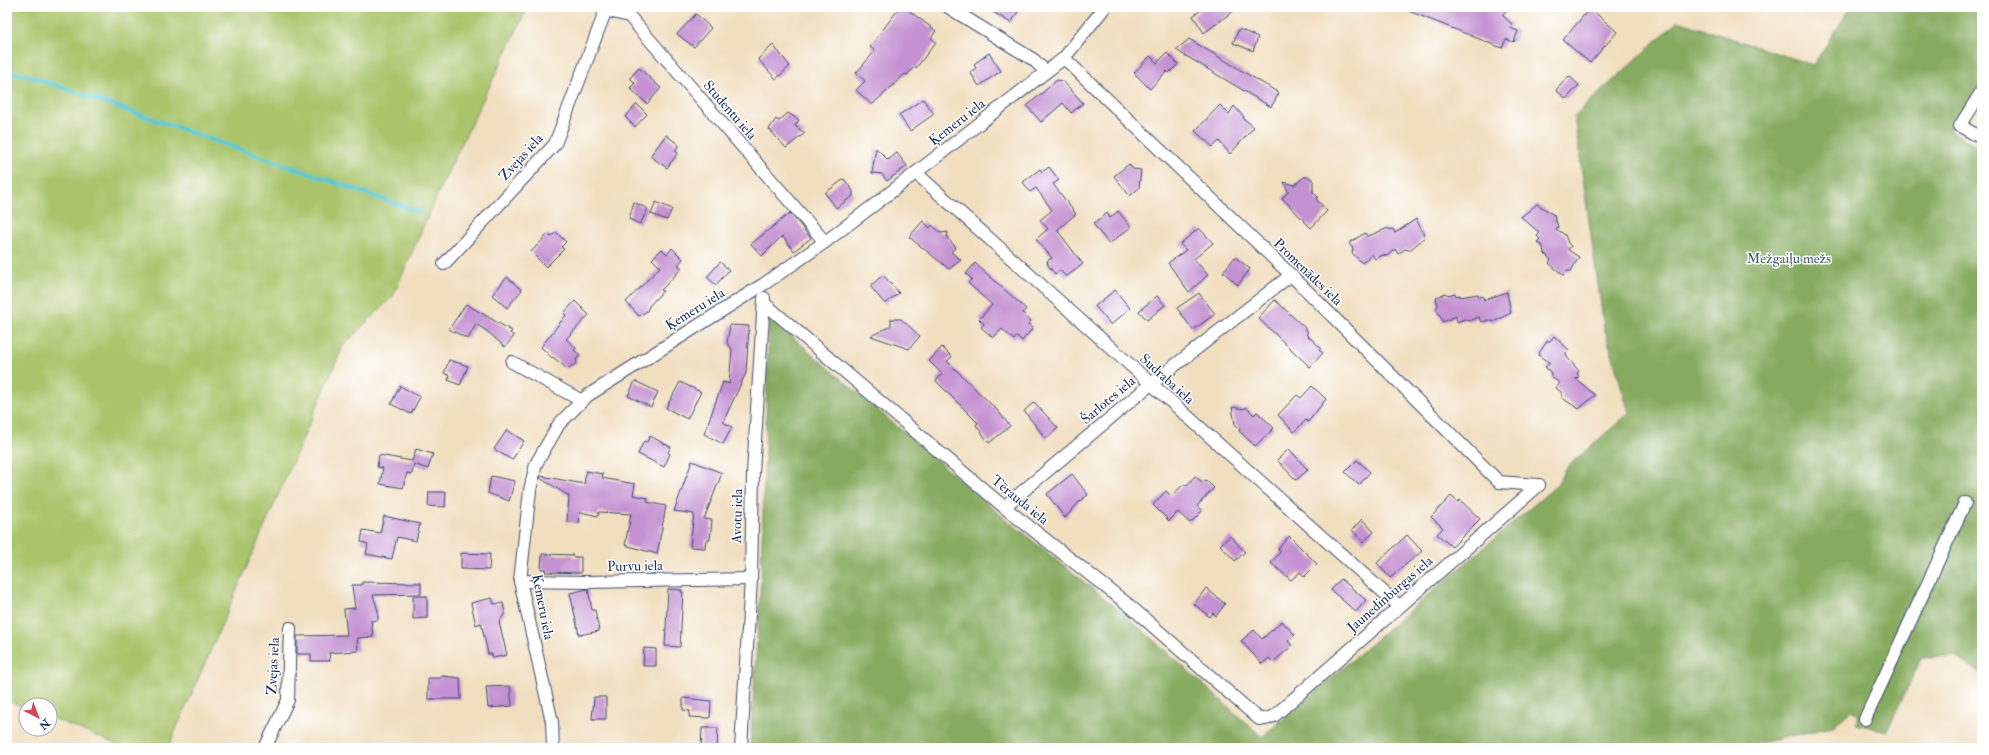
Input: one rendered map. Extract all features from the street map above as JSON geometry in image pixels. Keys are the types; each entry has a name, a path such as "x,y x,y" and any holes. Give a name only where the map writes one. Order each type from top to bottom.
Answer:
{"street":[{"path":"948,7 1034,60 1046,72"},
{"name":"Ķemeru iela","path":"553,748 552,722 520,581 530,490 536,464 559,424 582,401 671,342 764,284 825,242 916,173 1064,58 1105,7"},
{"name":"Studentu iela","path":"606,8 629,16 825,242"},
{"name":"Zvejas iela","path":"444,264 555,144 606,8"},
{"name":"Promenādes iela","path":"1064,58 1291,275 1499,482 1539,485"},
{"path":"1982,91 1960,126 1982,138"},
{"name":"Sudraba iela","path":"916,173 1399,606"},
{"name":"Šarlotes iela","path":"1004,507 1151,384 1291,275"},
{"name":"Avotu iela","path":"741,748 751,579 753,473 764,284"},
{"name":"Tērauda iela","path":"764,303 1004,507 1130,606 1259,719"},
{"path":"512,362 582,401"},
{"name":"Jaunedinburgas iela","path":"1259,719 1266,720 1274,716 1539,485"},
{"path":"1865,719 1965,503"},
{"name":"Purvu iela","path":"520,581 587,582 751,579"},
{"name":"Zvejas iela","path":"265,748 288,700 290,628"}],"green space":[{"path":"7,7 528,7 442,184 393,296 343,346 168,748 125,748 58,720 58,697 18,697 18,705 7,700"},
{"name":"Mežgaiļu mežs","path":"1851,7 1897,7 1925,13 1929,7 1982,7 1982,82 1949,131 1982,148 1982,674 1955,656 1922,657 1887,731 1856,724 1860,714 1852,710 1832,727 1738,748 750,748 761,580 769,317 1002,516 1124,614 1262,737 1556,486 1566,468 1629,413 1604,327 1574,116 1678,21 1813,65"}],"building":[{"path":"900,7 904,7 936,31 931,38 936,42 916,68 914,67 907,75 905,74 872,105 856,90 865,81 856,73 875,51 870,47"},
{"path":"985,7 1021,7 1011,23"},
{"path":"1205,7 1239,7 1204,33 1193,16"},
{"path":"1509,7 1502,15 1512,24 1510,28 1518,31 1514,42 1506,39 1502,48 1401,8"},
{"path":"1590,8 1617,32 1590,63 1563,40"},
{"path":"696,14 711,28 694,47 677,34"},
{"path":"1239,29 1258,37 1253,51 1233,43"},
{"path":"1189,39 1279,93 1271,107 1176,50"},
{"path":"773,45 790,66 776,79 758,59"},
{"path":"989,53 1001,71 979,86 970,72 976,68 974,64"},
{"path":"1167,53 1178,64 1169,73 1167,71 1150,89 1134,73 1150,56 1157,63"},
{"path":"639,68 661,88 647,104 630,88 635,83 630,78"},
{"path":"1569,76 1579,85 1566,99 1556,90"},
{"path":"1057,80 1063,81 1083,103 1071,113 1063,103 1041,122 1027,106"},
{"path":"923,99 934,114 910,131 899,115"},
{"path":"637,104 647,114 635,127 625,117"},
{"path":"1220,105 1229,114 1234,106 1244,117 1243,118 1254,127 1230,154 1219,141 1213,147 1195,131"},
{"path":"788,113 799,120 795,126 805,133 786,148 769,129 776,119 779,121"},
{"path":"666,135 679,145 675,151 678,153 667,168 650,156"},
{"path":"876,148 888,160 897,153 907,166 887,181 882,174 872,173"},
{"path":"1129,164 1133,169 1141,170 1139,188 1130,196 1114,176"},
{"path":"1049,167 1059,180 1053,184 1076,214 1057,230 1083,264 1066,277 1060,270 1055,274 1048,265 1047,261 1052,258 1036,239 1048,229 1040,220 1052,210 1036,188 1030,192 1023,182 1040,169 1042,172"},
{"path":"1304,177 1309,177 1313,180 1313,192 1318,197 1316,199 1327,211 1311,228 1282,198 1288,192 1284,182 1294,185"},
{"path":"844,179 853,191 853,196 836,208 825,193"},
{"path":"634,202 648,209 640,224 629,219"},
{"path":"656,202 672,209 667,220 651,214"},
{"path":"1537,204 1554,215 1558,227 1556,229 1565,235 1571,246 1568,250 1579,257 1571,271 1567,271 1563,275 1549,263 1551,260 1544,253 1543,247 1537,242 1540,239 1537,236 1540,233 1521,217"},
{"path":"1118,211 1131,227 1109,244 1093,224 1107,213 1110,218"},
{"path":"790,213 811,238 794,251 782,236 762,256 751,244"},
{"path":"1416,219 1425,237 1410,250 1405,249 1398,254 1395,249 1387,256 1382,255 1375,259 1372,254 1362,263 1352,253 1353,249 1349,243 1365,233 1367,236 1388,228 1390,230 1393,229 1395,233"},
{"path":"923,221 930,228 932,225 941,233 948,232 947,238 956,247 951,252 961,260 949,269 909,237"},
{"path":"1199,228 1213,243 1194,259 1208,275 1189,292 1168,263 1186,250 1180,244"},
{"path":"556,232 566,242 561,247 564,249 546,267 531,252 548,234 551,237"},
{"path":"672,248 683,259 678,265 682,268 661,290 663,291 649,306 647,311 639,316 626,302 660,267 652,259 662,249 667,254"},
{"path":"1235,257 1250,269 1238,285 1223,272"},
{"path":"720,262 729,270 716,285 707,277"},
{"path":"975,263 1026,309 1023,313 1031,321 1028,324 1033,328 1022,341 1017,336 1014,340 1002,329 993,338 981,327 984,324 979,319 992,305 968,283 972,279 966,274"},
{"path":"883,275 899,293 885,304 870,286"},
{"path":"507,277 522,290 507,308 492,295"},
{"path":"1115,290 1130,308 1111,325 1095,306"},
{"path":"1507,292 1511,313 1493,322 1489,320 1481,322 1479,317 1469,321 1465,319 1457,322 1456,316 1443,322 1436,308 1438,305 1436,298 1445,293 1448,295 1455,293 1456,296 1460,295 1460,297 1478,294 1479,297 1483,296 1484,300"},
{"path":"1199,293 1215,314 1193,330 1177,308"},
{"path":"1157,296 1165,305 1147,320 1139,311"},
{"path":"1275,300 1304,327 1308,332 1306,334 1321,348 1319,350 1323,353 1310,367 1258,318"},
{"path":"575,301 589,315 566,339 576,348 574,350 580,355 576,360 577,363 567,369 553,357 552,358 541,347 566,315 564,313"},
{"path":"466,304 512,331 510,333 514,336 505,347 476,324 468,339 449,329"},
{"path":"891,319 901,319 920,336 909,349 871,336 891,326"},
{"path":"730,325 749,326 746,373 723,422 732,427 723,444 704,434 723,382 729,384 732,349 727,343"},
{"path":"1554,336 1569,350 1566,353 1567,357 1579,371 1577,374 1579,376 1576,379 1595,395 1579,409 1562,398 1562,393 1556,388 1560,383 1551,377 1551,373 1545,367 1550,363 1538,355 1547,341 1550,341"},
{"path":"942,347 952,357 947,361 998,411 1010,426 989,443 976,425 978,423 936,381 942,374 929,361"},
{"path":"449,360 468,366 460,385 448,380 450,376 444,373"},
{"path":"635,381 658,392 651,407 628,396"},
{"path":"680,382 701,392 687,419 666,408"},
{"path":"400,386 420,397 411,414 391,404"},
{"path":"1312,386 1326,399 1308,422 1306,420 1294,432 1278,415 1297,395 1301,398"},
{"path":"1034,402 1058,428 1046,439 1024,411"},
{"path":"1232,407 1244,409 1246,407 1254,415 1257,412 1274,428 1255,446 1239,431 1240,429 1235,424"},
{"path":"507,430 524,441 512,460 494,449"},
{"path":"650,436 671,447 668,452 670,454 664,467 638,454 644,441 647,442"},
{"path":"416,449 433,454 428,469 414,464 412,474 407,473 403,488 380,484 383,468 377,467 379,455 412,461"},
{"path":"1289,449 1308,470 1296,480 1277,460"},
{"path":"1357,460 1370,472 1359,485 1345,472"},
{"path":"692,461 722,473 704,519 712,520 710,540 706,540 705,548 690,547 694,514 674,511"},
{"path":"586,471 603,474 602,478 635,484 633,495 648,498 647,502 666,506 657,554 625,545 631,514 599,512 598,516 580,512 579,523 567,522 569,496 540,478 541,476 584,484"},
{"path":"1072,474 1088,495 1079,502 1065,518 1047,494"},
{"path":"491,476 515,481 509,501 488,493"},
{"path":"1195,476 1202,482 1206,480 1214,488 1197,506 1202,511 1190,523 1178,512 1169,521 1153,505 1166,491 1171,496 1183,485 1187,485"},
{"path":"429,492 446,492 445,507 428,506"},
{"path":"1451,496 1458,502 1460,500 1480,519 1452,547 1437,534 1443,528 1431,517"},
{"path":"384,516 420,524 416,541 397,537 392,559 366,554 368,544 361,542 363,530 380,533"},
{"path":"1362,519 1374,532 1363,542 1352,530"},
{"path":"1407,535 1422,551 1390,578 1377,563"},
{"path":"1230,536 1245,552 1235,561 1220,545"},
{"path":"1289,536 1317,564 1304,577 1300,572 1291,580 1271,563 1281,551 1278,549"},
{"path":"461,553 490,554 489,570 461,569"},
{"path":"542,554 573,555 573,557 581,557 581,573 545,572 545,569 541,569"},
{"path":"1341,579 1366,600 1356,612 1331,590"},
{"path":"362,582 421,583 421,594 373,595 378,611 378,620 371,621 373,637 357,638 358,651 329,653 330,661 311,661 311,654 297,654 297,636 347,635 344,609 355,608 352,585 362,585"},
{"path":"1206,588 1225,604 1216,616 1213,613 1210,617 1194,604"},
{"path":"588,589 592,610 595,610 599,631 579,635 570,593"},
{"path":"668,589 682,590 681,592 683,592 680,647 665,646"},
{"path":"413,596 427,596 427,618 413,619"},
{"path":"492,598 494,604 503,603 505,613 499,622 507,655 493,658 492,654 488,654 481,623 476,625 471,603"},
{"path":"1282,621 1295,635 1288,641 1292,646 1273,662 1269,658 1262,664 1241,641 1254,630 1262,639"},
{"path":"644,648 656,649 656,666 643,666"},
{"path":"442,676 460,678 461,699 428,699 428,678 440,678"},
{"path":"510,686 512,706 488,708 486,687"},
{"path":"594,697 606,697 606,719 592,719"},
{"path":"683,698 711,701 710,718 689,717 690,711 683,710"},
{"path":"702,728 718,728 717,748 701,748"}],"waterway":[{"path":"7,71 26,75 420,212"}]}
